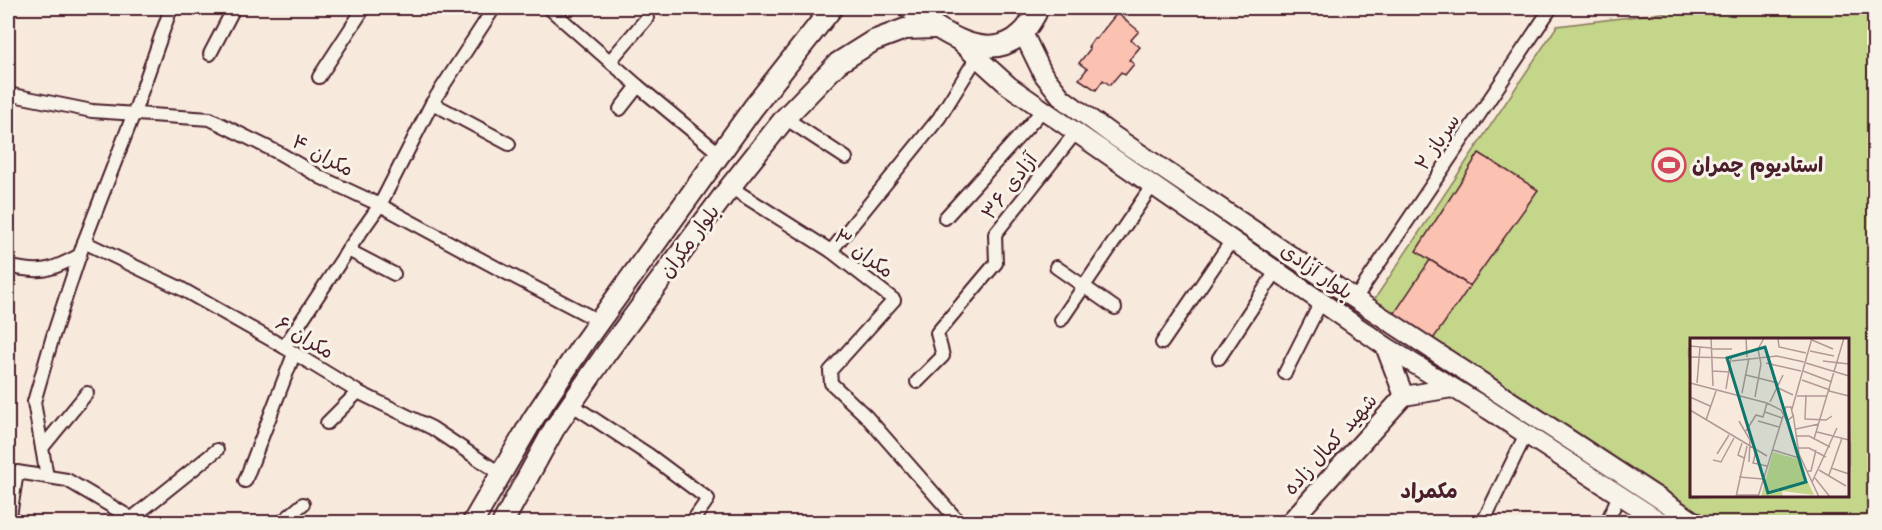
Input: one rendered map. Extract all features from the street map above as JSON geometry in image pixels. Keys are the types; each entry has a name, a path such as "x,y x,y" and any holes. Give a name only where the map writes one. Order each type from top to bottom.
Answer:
{"main road":[{"name":"بلوار مکران","path":"473,522 533,419 599,321 778,76 832,8"},
{"path":"909,8 935,28 959,41 985,46 1006,44 1023,33 1038,9"},
{"name":"بلوار مکران","path":"503,522 554,429 607,352 730,187 785,118 838,63 873,41 905,29 935,28"},
{"name":"بلوار آزادی","path":"1023,33 1043,74 1062,98 1111,134 1355,299 1695,522"},
{"name":"بلوار آزادی","path":"959,41 1009,86 1152,186 1322,300 1385,346 1661,522"},
{"path":"778,76 789,75 800,81 802,100"},
{"path":"1385,346 1404,396 1452,388"},
{"name":"شهید کمال زاده","path":"1290,522 1404,396"}],"street":[{"path":"47,477 34,402 84,242 134,113 171,8"},
{"path":"210,54 234,8"},
{"path":"320,77 364,8"},
{"path":"245,481 289,350 348,250 380,205 432,103 494,8"},
{"path":"549,8 564,12 610,61 720,154"},
{"name":"سرباز ۲","path":"1355,299 1551,8"},
{"path":"610,61 647,18"},
{"path":"831,251 939,118 977,57"},
{"path":"620,109 638,86"},
{"name":"مکران ۴","path":"8,94 92,111 210,119 279,153 322,178 380,205 599,321"},
{"path":"432,103 509,144"},
{"path":"945,218 1043,110"},
{"path":"785,118 846,158"},
{"name":"آزادی ۳۶","path":"917,382 944,356 937,333 996,263 995,234 1076,132"},
{"path":"1061,320 1152,186"},
{"name":"مکران ۳","path":"730,187 831,251 894,300 830,371 831,383 866,416 959,522"},
{"path":"1162,343 1232,240"},
{"name":"مکران ۶","path":"84,242 180,288 358,392 432,428 501,474"},
{"path":"348,250 394,274"},
{"path":"8,266 29,272 53,269 80,255"},
{"path":"1056,267 1115,308"},
{"path":"1219,358 1277,270"},
{"path":"1284,373 1322,300"},
{"path":"327,423 358,392"},
{"path":"42,448 87,393"},
{"path":"571,404 649,455 708,499 692,522"},
{"path":"1483,522 1526,434"},
{"path":"9,522 17,472 67,480 135,520 217,450"},
{"path":"1606,522 1619,495"},
{"path":"282,522 303,504"}],"green space":[{"name":"استادیوم چمران","path":"1702,8 1874,8 1874,522 1711,522 1372,303 1557,26"}],"building":[{"path":"1117,13 1139,31 1131,40 1140,47 1129,60 1134,64 1125,75 1121,72 1110,85 1103,80 1096,90 1079,79 1087,69 1079,63 1090,49 1088,47 1094,38 1096,39"},
{"path":"1479,153 1538,190 1470,286 1416,251"},
{"path":"1430,260 1470,286 1431,342 1392,317"}],"place":[{"name":"استادیوم چمران","path":"1669,165"}],"district":[{"name":"مکمراد","path":"1429,491"}]}
